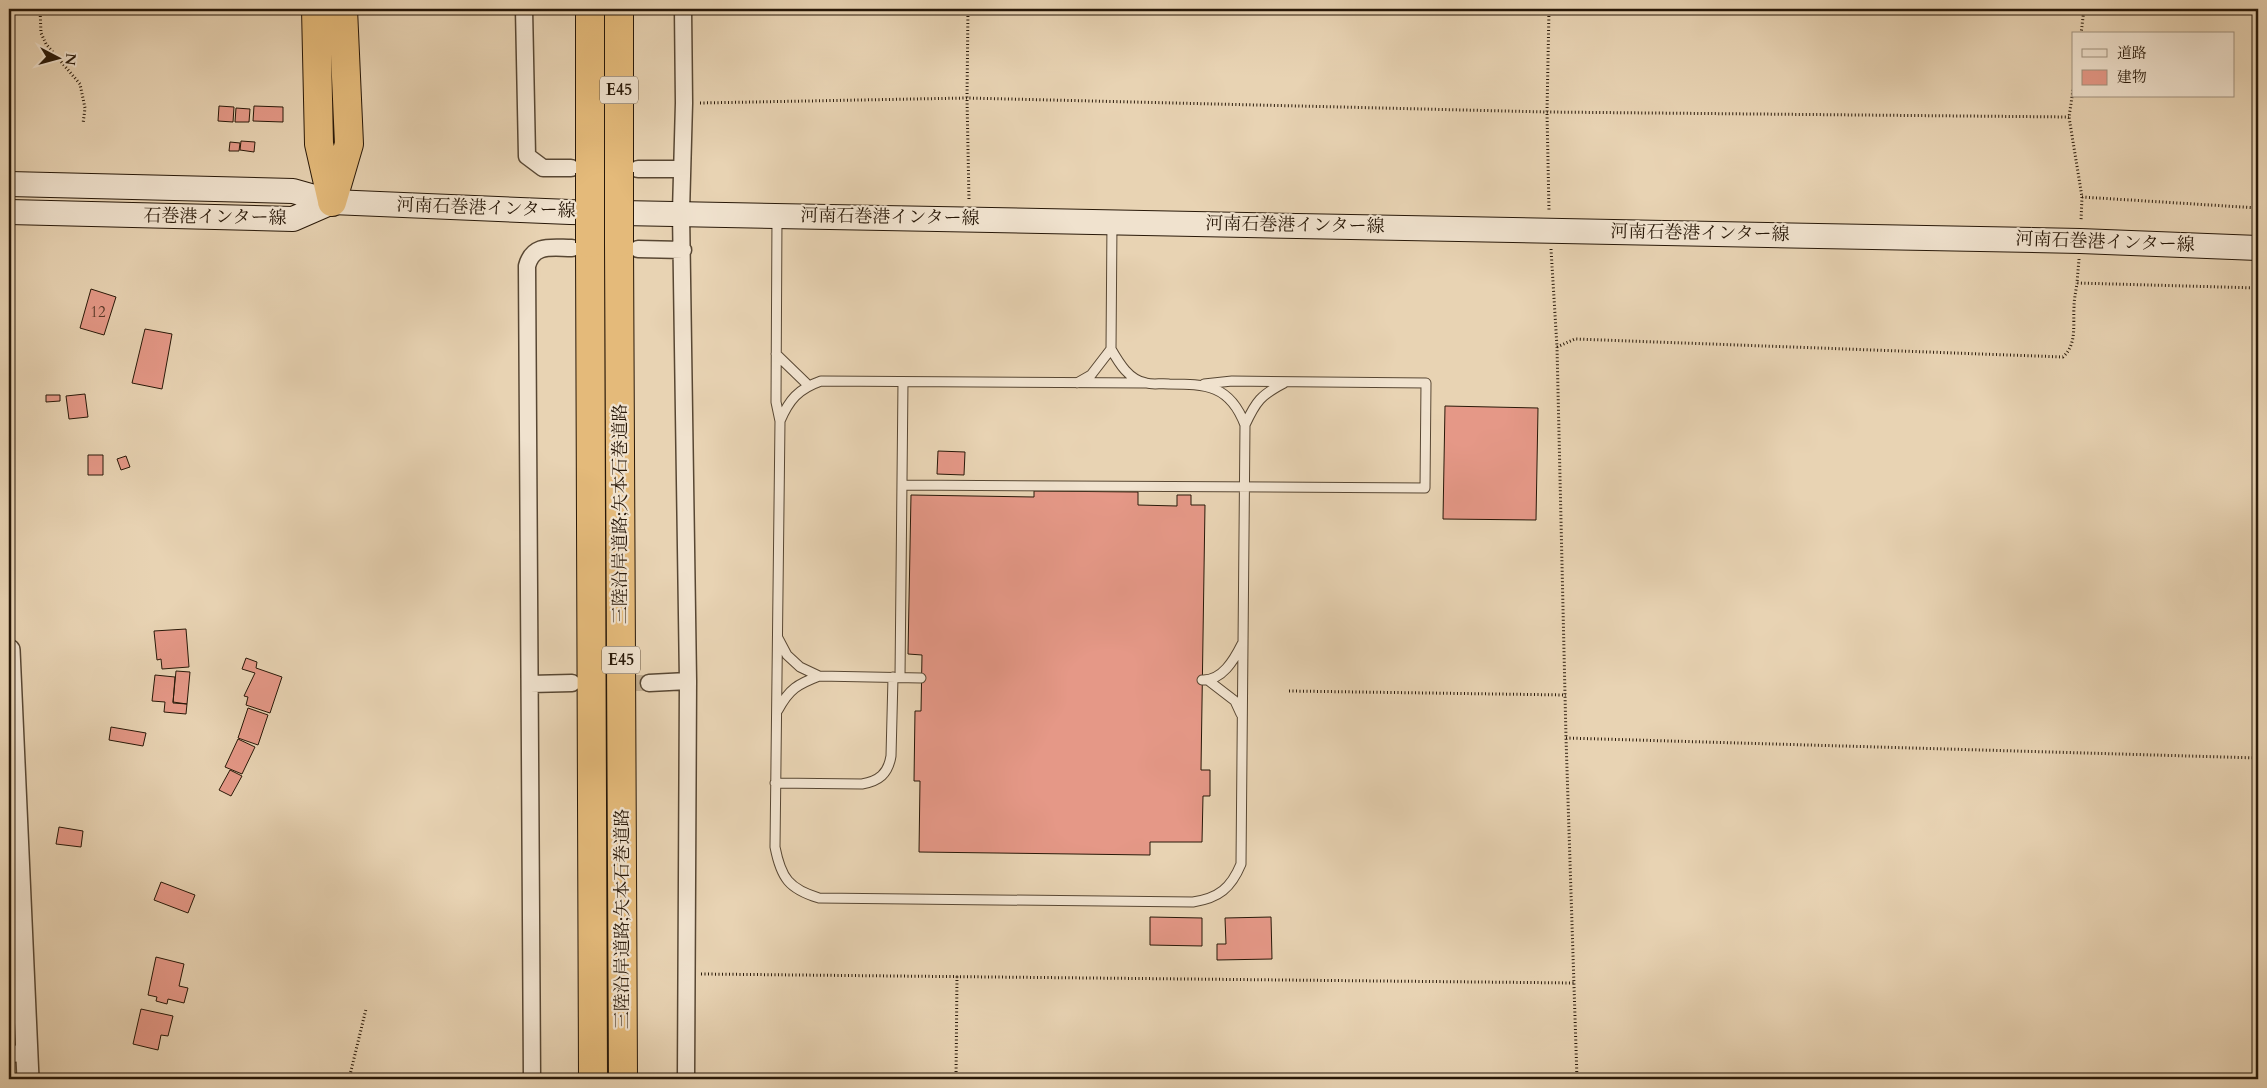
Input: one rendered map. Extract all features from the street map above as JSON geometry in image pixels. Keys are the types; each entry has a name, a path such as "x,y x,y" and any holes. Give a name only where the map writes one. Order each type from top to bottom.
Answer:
{"highway":[{"path":"316,9 319,144 332,202"},
{"path":"332,202 349,144 343,9"},
{"name":"三陸沿岸道路;矢本石巻道路","path":"589,9 590,44 580,171 593,1079"},
{"name":"三陸沿岸道路;矢本石巻道路","path":"619,9 629,170 623,1079"}],"main road":[{"name":"石巻港インター線","path":"9,184 293,191 332,202"},
{"name":"石巻港インター線","path":"9,212 293,219 332,202"},
{"name":"河南石巻港インター線","path":"332,202 570,212 681,212 2080,241 2258,248"}],"street":[{"path":"524,9 527,156 543,168 580,171"},
{"path":"683,9 684,103 681,212 688,681 686,1079"},
{"path":"629,170 682,169"},
{"path":"629,245 683,250"},
{"path":"532,1079 527,266 530,256 537,250 581,246"},
{"path":"9,650 18,1053 28,1079"},
{"path":"649,683 688,681"},
{"path":"530,684 572,683"}],"lane":[{"path":"777,214 776,402 780,421 775,847 779,866 788,882 802,893 819,898 1183,902 1209,900 1222,892 1235,878 1241,864 1245,425 1239,409 1224,392 1202,384"},
{"path":"1112,222 1111,349 1129,375 1145,383"},
{"path":"1076,383 1091,374 1111,349"},
{"path":"776,354 808,385"},
{"path":"780,421 786,405 795,394 808,385 821,381 1202,384 1232,381 1426,383 1425,488 902,485"},
{"path":"775,783 862,784 873,782 882,777 889,768 897,677 903,382"},
{"path":"1245,425 1254,405 1264,393 1285,382"},
{"path":"778,638 787,654 800,667 819,676"},
{"path":"1243,642 1235,658 1224,670 1206,680 1235,700 1243,716"},
{"path":"776,712 785,696 800,683 819,676 921,678"}],"path":[{"path":"40,9 41,33 46,44 80,84 85,108 82,124"},
{"path":"968,9 966,98 969,219"},
{"path":"1549,9 1547,112 1550,230 1557,347 1566,738 1577,1079"},
{"path":"2081,32 2084,9"},
{"path":"1557,347 1575,339 2063,357 2070,351 2073,341 2082,197 2069,117 2072,97"},
{"path":"684,103 966,98 1547,112 2069,117"},
{"path":"2082,197 2258,208"},
{"path":"2077,283 2258,288"},
{"path":"1289,691 1566,695"},
{"path":"1566,738 2258,758"},
{"path":"686,973 1575,983"},
{"path":"956,1079 957,975"},
{"path":"349,1079 366,1009"}],"building":[{"path":"219,106 234,107 233,122 218,121"},
{"path":"254,106 283,107 283,122 253,121"},
{"path":"236,108 250,109 249,122 235,122"},
{"path":"241,141 255,142 254,152 240,150"},
{"path":"230,142 240,143 239,151 229,151"},
{"path":"91,289 116,297 104,335 80,328"},
{"path":"145,329 172,334 162,389 132,383"},
{"path":"85,394 88,417 69,419 66,396"},
{"path":"46,395 60,395 60,401 46,402"},
{"path":"1445,406 1538,408 1536,520 1443,519"},
{"path":"938,451 965,452 964,475 937,474"},
{"path":"88,455 103,455 103,475 88,475"},
{"path":"126,456 130,467 121,470 117,459"},
{"path":"1034,491 1138,492 1138,505 1177,506 1177,495 1191,495 1191,505 1205,505 1201,770 1210,770 1210,796 1203,796 1202,842 1150,842 1150,855 919,852 920,781 914,781 915,711 921,711 922,655 908,654 911,495 1034,497"},
{"path":"186,629 189,667 162,669 161,659 157,660 154,631"},
{"path":"246,658 257,662 256,668 282,677 270,713 246,705 248,697 244,696 255,673 242,669"},
{"path":"176,671 190,672 187,704 173,702"},
{"path":"155,675 175,677 173,703 187,704 186,714 164,712 165,702 152,701"},
{"path":"248,708 268,715 258,745 238,738"},
{"path":"111,727 146,733 143,746 109,740"},
{"path":"238,739 255,747 242,774 225,767"},
{"path":"230,770 242,776 231,796 219,790"},
{"path":"59,827 83,831 81,847 56,844"},
{"path":"161,882 195,895 188,913 154,900"},
{"path":"1150,917 1202,918 1202,946 1150,945"},
{"path":"1271,917 1272,959 1217,960 1217,944 1226,944 1225,918"},
{"path":"156,957 184,964 179,986 188,988 184,1003 168,999 167,1004 156,1001 157,997 148,995"},
{"path":"141,1009 173,1016 168,1036 161,1035 158,1050 133,1044"}],"tunnel":[{"path":"584,683 649,683"}]}
